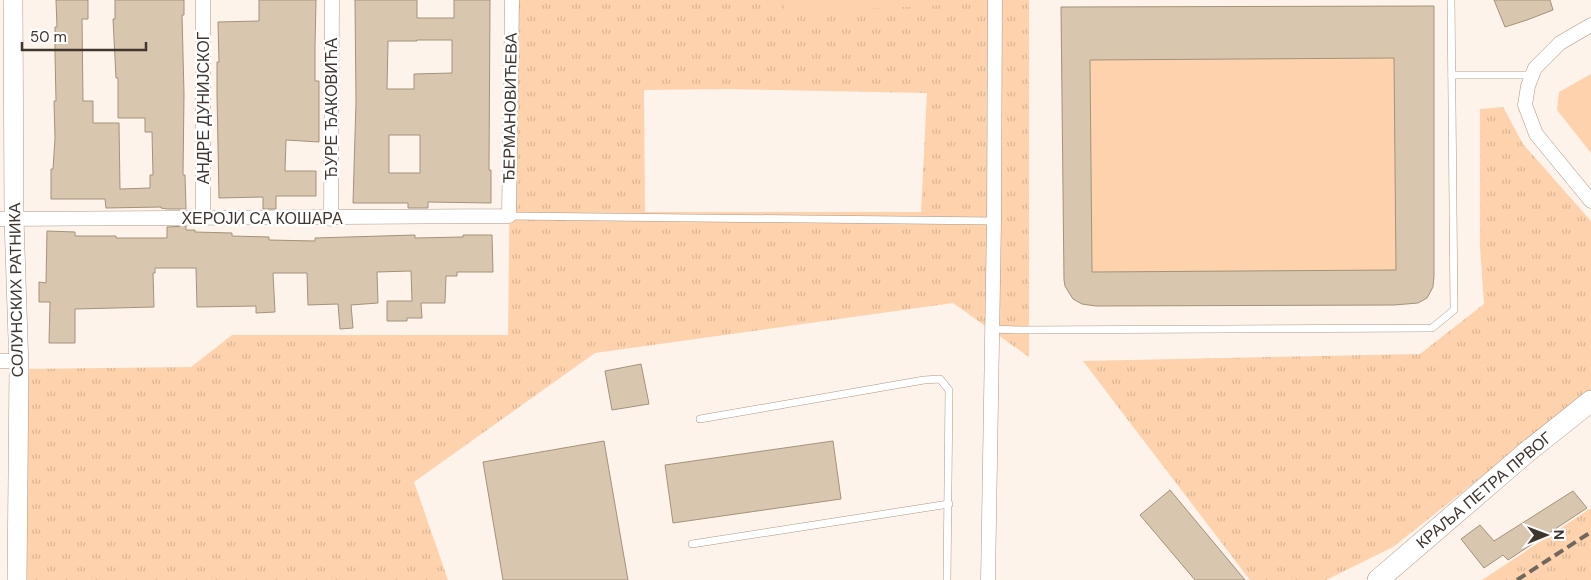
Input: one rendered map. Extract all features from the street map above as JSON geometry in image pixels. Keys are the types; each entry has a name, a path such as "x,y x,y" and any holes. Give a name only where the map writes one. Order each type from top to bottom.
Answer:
{"main road":[{"name":"СОЛУНСКИХ РАТНИКА","path":"13,0 7,219 9,361 16,580"},
{"name":"КРАЉА ПЕТРА ПРВОГ","path":"1378,580 1527,452 1591,401"}],"street":[{"name":"АНДРЕ ДУНИЈСКОГ","path":"203,0 203,217"},
{"name":"ЂУРЕ ЂАКОВИЋА","path":"331,219 332,0"},
{"name":"ЂЕРМАНОВИЋЕВА","path":"509,216 512,0"},
{"path":"988,580 994,221 995,0"},
{"path":"1591,25 1560,43 1534,68 1528,86 1525,105 1536,134 1591,201"},
{"name":"ХЕРОЈИ СА КОШАРА","path":"7,219 203,217 331,219 509,216"}],"lane":[{"path":"992,329 1432,328 1454,310 1451,0"},
{"path":"1452,75 1532,75"},
{"path":"509,216 994,221"},
{"path":"700,419 924,380 940,379 949,390 948,580"},
{"path":"692,544 949,504"}],"green space":[{"path":"512,0 1029,0 1029,357 953,303 595,353 414,482 448,580 17,580 19,369 191,367 232,335 508,335","holes":["725,89 927,93 921,212 645,212 644,90"]},
{"path":"783,0 966,0 966,4 784,13"},
{"path":"1434,6 1434,276 1430,292 1426,297 1417,302 1394,305 1096,306 1079,302 1071,296 1064,280 1061,7"},
{"path":"1591,74 1591,153 1557,110 1559,92"},
{"path":"1503,107 1523,144 1591,221 1591,390 1393,547 1326,580 1250,580 1083,361 1420,354 1484,304 1480,246 1480,109"},
{"path":"1591,508 1591,580 1482,580"}],"building":[{"path":"56,0 88,0 88,19 82,19 83,101 93,101 93,123 119,123 120,189 150,188 150,175 153,175 152,132 145,132 145,118 118,118 118,78 116,78 113,19 115,19 115,0 184,0 184,15 182,15 184,94 183,175 185,175 186,209 167,209 161,207 106,208 105,199 51,199 51,169 53,169 55,138 54,101 56,101"},
{"path":"259,0 316,0 315,81 319,81 319,142 286,140 285,171 316,171 316,196 276,196 276,209 263,209 263,197 219,198 218,22 259,21"},
{"path":"355,0 417,0 417,18 454,18 454,0 490,0 489,170 491,170 491,203 428,202 428,208 408,208 408,203 353,203 356,102","holes":["452,40 452,73 414,74 414,89 387,89 388,41","389,135 420,135 420,173 389,173"]},
{"path":"1494,0 1550,0 1553,10 1505,27"},
{"path":"1434,6 1434,276 1433,287 1427,298 1418,303 1394,305 1096,306 1082,304 1073,299 1065,286 1064,280 1061,7","holes":["1394,58 1396,270 1092,272 1090,60"]},
{"path":"186,226 186,230 195,230 195,232 269,237 269,240 315,241 315,238 415,235 415,238 492,235 493,272 457,272 457,276 446,276 445,303 421,303 422,318 407,318 407,321 387,321 387,301 412,301 411,271 377,272 378,303 351,305 353,328 340,329 338,304 308,305 307,273 273,273 275,312 256,313 256,306 197,307 196,268 155,268 155,273 153,273 154,307 75,309 75,343 49,343 50,302 39,302 39,282 46,283 47,231 75,232 75,236 167,238 167,227"},
{"path":"641,364 649,404 612,410 605,371"},
{"path":"604,441 628,580 503,580 483,462"},
{"path":"833,441 841,499 673,523 665,465"},
{"path":"1170,490 1245,580 1195,580 1140,515"},
{"path":"1573,491 1587,508 1508,560 1503,555 1484,568 1461,539 1480,525 1494,541"}],"railway":[{"path":"1517,580 1591,532"}]}
